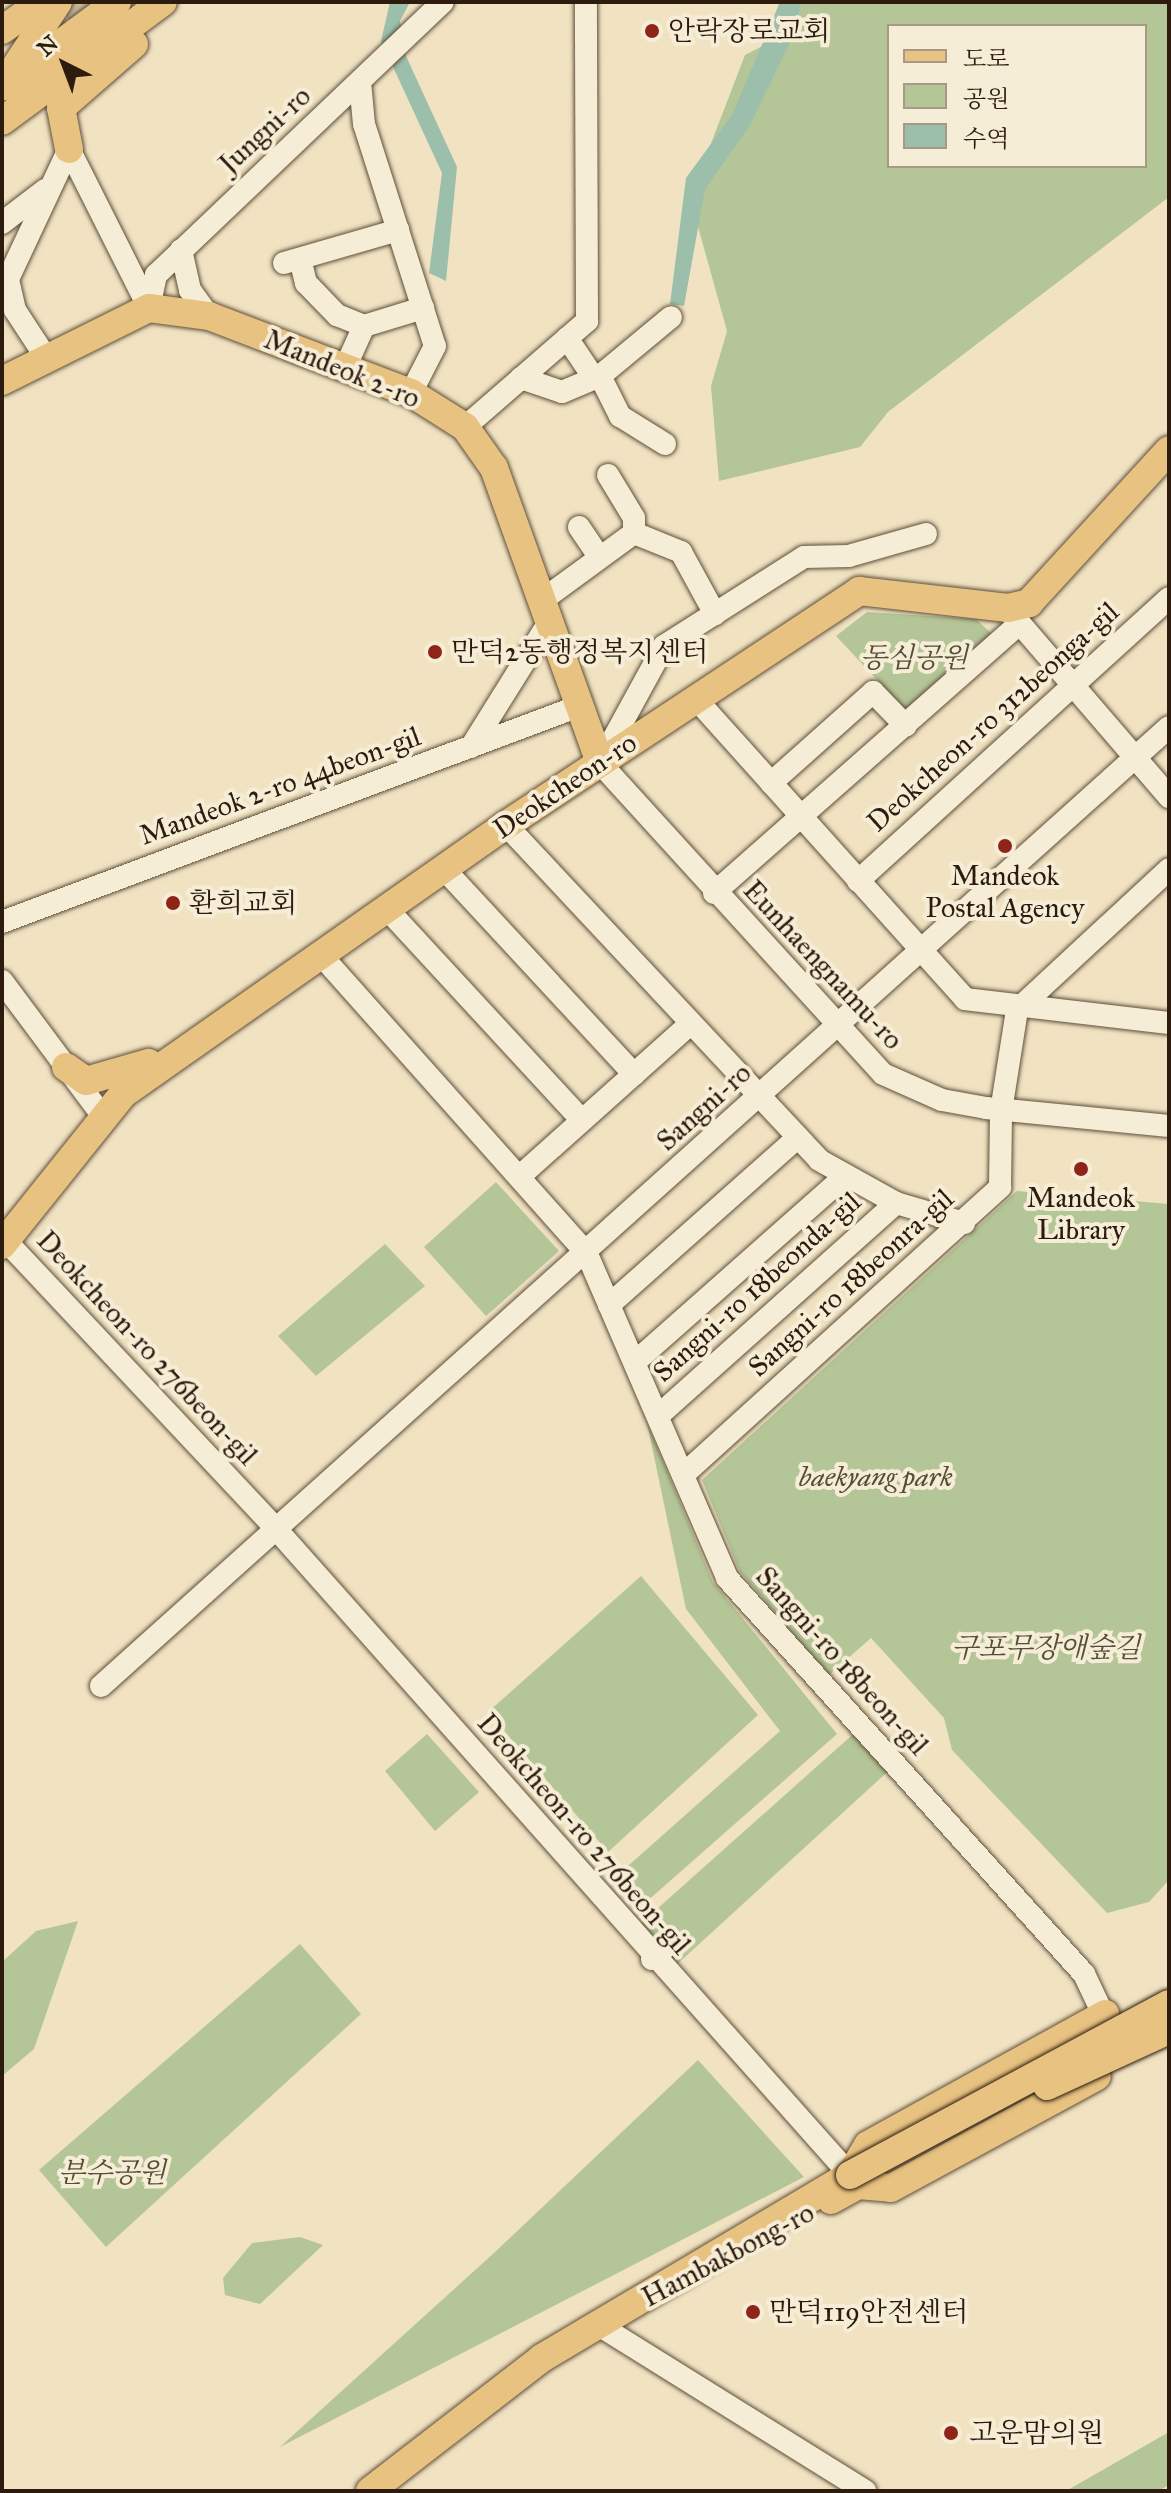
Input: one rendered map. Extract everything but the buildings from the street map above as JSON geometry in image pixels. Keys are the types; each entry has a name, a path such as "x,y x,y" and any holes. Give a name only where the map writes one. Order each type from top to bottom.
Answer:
{"main road":[{"path":"2,30 42,2"},
{"path":"2,87 58,2"},
{"path":"2,87 117,2"},
{"path":"2,121 163,2"},
{"path":"69,149 61,108 170,2"},
{"path":"6,373 149,308"},
{"name":"Mandeok 2-ro","path":"149,308 209,316 411,393 465,427 494,468 600,763"},
{"path":"1013,617 1169,450"},
{"name":"Deokcheon-ro","path":"4,1243 102,1115 202,1036 506,825 859,591 1013,617"},
{"path":"66,1067 86,1081 127,1074 202,1036"},
{"path":"854,2180 1169,2004"},
{"path":"854,2180 868,2145 1105,2014"},
{"path":"854,2180 1169,2030"},
{"path":"854,2180 891,2188 1121,2064"},
{"name":"Hambakbong-ro","path":"370,2491 597,2324 854,2180"}],"street":[{"name":"Jungni-ro","path":"149,308 156,275 443,2"},
{"path":"465,427 587,321 586,2"},
{"path":"360,82 364,124 435,346 411,393"},
{"path":"45,356 15,310 8,279 45,190 69,149"},
{"path":"69,149 149,308"},
{"path":"2,223 45,190"},
{"path":"398,230 292,261 324,304 364,326 423,308"},
{"path":"181,250 190,290 209,316"},
{"path":"521,378 562,392 597,377 671,317"},
{"path":"345,368 364,326"},
{"path":"567,338 597,377 620,416 665,444"},
{"path":"608,475 634,518 634,533"},
{"path":"579,527 598,555"},
{"path":"471,747 545,611 598,555 634,533"},
{"path":"634,533 681,552 715,614"},
{"path":"600,763 664,646 804,557 849,556 926,534"},
{"name":"Deokcheon-ro 312beonga-gil","path":"858,881 1169,598"},
{"path":"1013,617 1169,797"},
{"name":"Eunhaengnamu-ro","path":"714,893 906,726 1013,617"},
{"path":"771,783 873,692 906,726"},
{"path":"696,699 965,999 1017,1010 1164,1017"},
{"name":"Mandeok 2-ro 44beon-gil","path":"2,922 579,706"},
{"name":"Sangni-ro","path":"277,1530 1169,727"},
{"name":"Eunhaengnamu-ro","path":"600,763 837,1027 904,1087 1001,1111 1169,1126"},
{"path":"506,825 758,1098 843,1178 896,1203 964,1223"},
{"path":"444,869 634,1074"},
{"path":"1017,1010 1169,869"},
{"path":"387,909 582,1120"},
{"name":"Sangni-ro 18beon-gil","path":"320,954 587,1254 727,1578 1084,1974 1105,2014 1121,2064"},
{"path":"2,981 102,1115"},
{"name":"Sangni-ro 18beonra-gil","path":"684,1474 964,1223 1000,1187 1001,1111 1017,1010"},
{"path":"519,1177 691,1023"},
{"path":"609,1305 797,1138"},
{"path":"635,1362 843,1178"},
{"name":"Sangni-ro 18beonda-gil","path":"659,1415 896,1203"},
{"name":"Deokcheon-ro 276beon-gil","path":"4,1243 277,1530 660,1952 854,2180"},
{"path":"101,1686 277,1530"},
{"path":"597,2324 865,2491"}],"green space":[{"path":"779,2 1169,2 1169,197 888,412 860,447 719,481 711,386 727,331 690,198 745,55 778,38"},
{"name":"동심공원","path":"867,612 976,619 993,635 911,716 836,636"},
{"path":"496,1182 559,1251 486,1316 424,1247"},
{"path":"1017,1191 1169,1204 1169,1880 1149,1902 1107,1913 952,1750 944,1718 871,1638 829,1675 740,1572 702,1480"},
{"path":"385,1244 425,1286 316,1376 278,1336"},
{"path":"647,1423 713,1582 837,1734 637,1910 611,1881 780,1731 686,1609"},
{"path":"641,1576 758,1715 608,1852 488,1712"},
{"path":"860,1728 895,1765 674,1967 638,1926"},
{"path":"427,1734 479,1792 435,1831 385,1771"},
{"path":"78,1921 34,2049 2,2076 2,1962 36,1931"},
{"name":"분수공원","path":"300,1944 361,2014 106,2247 39,2170"},
{"path":"698,2060 804,2177 280,2447 495,2252"},
{"path":"300,2237 323,2245 260,2304 225,2295 223,2278 252,2243"},
{"path":"1169,2432 1169,2485 1158,2491 1066,2491"}],"water":[{"path":"390,2 410,2 400,21 406,56 457,167 446,281 429,273 442,173 381,41"},
{"path":"780,2 801,2 795,32 749,127 705,189 684,306 670,304 686,178 732,115"}],"tunnel":[{"path":"28,45 95,2"}],"place":[{"name":"안락장로교회","path":"652,31"},
{"name":"만덕2동행정복지센터","path":"435,652"},
{"name":"Mandeok Postal Agency","path":"1005,846"},
{"name":"환희교회","path":"173,903"},
{"name":"Mandeok Library","path":"1081,1169"},
{"name":"만덕119안전센터","path":"753,2312"},
{"name":"고운맘의원","path":"951,2433"}],"park label":[{"name":"baekyang park","path":"876,1477"},
{"name":"구포무장애숲길","path":"1046,1648"}]}
